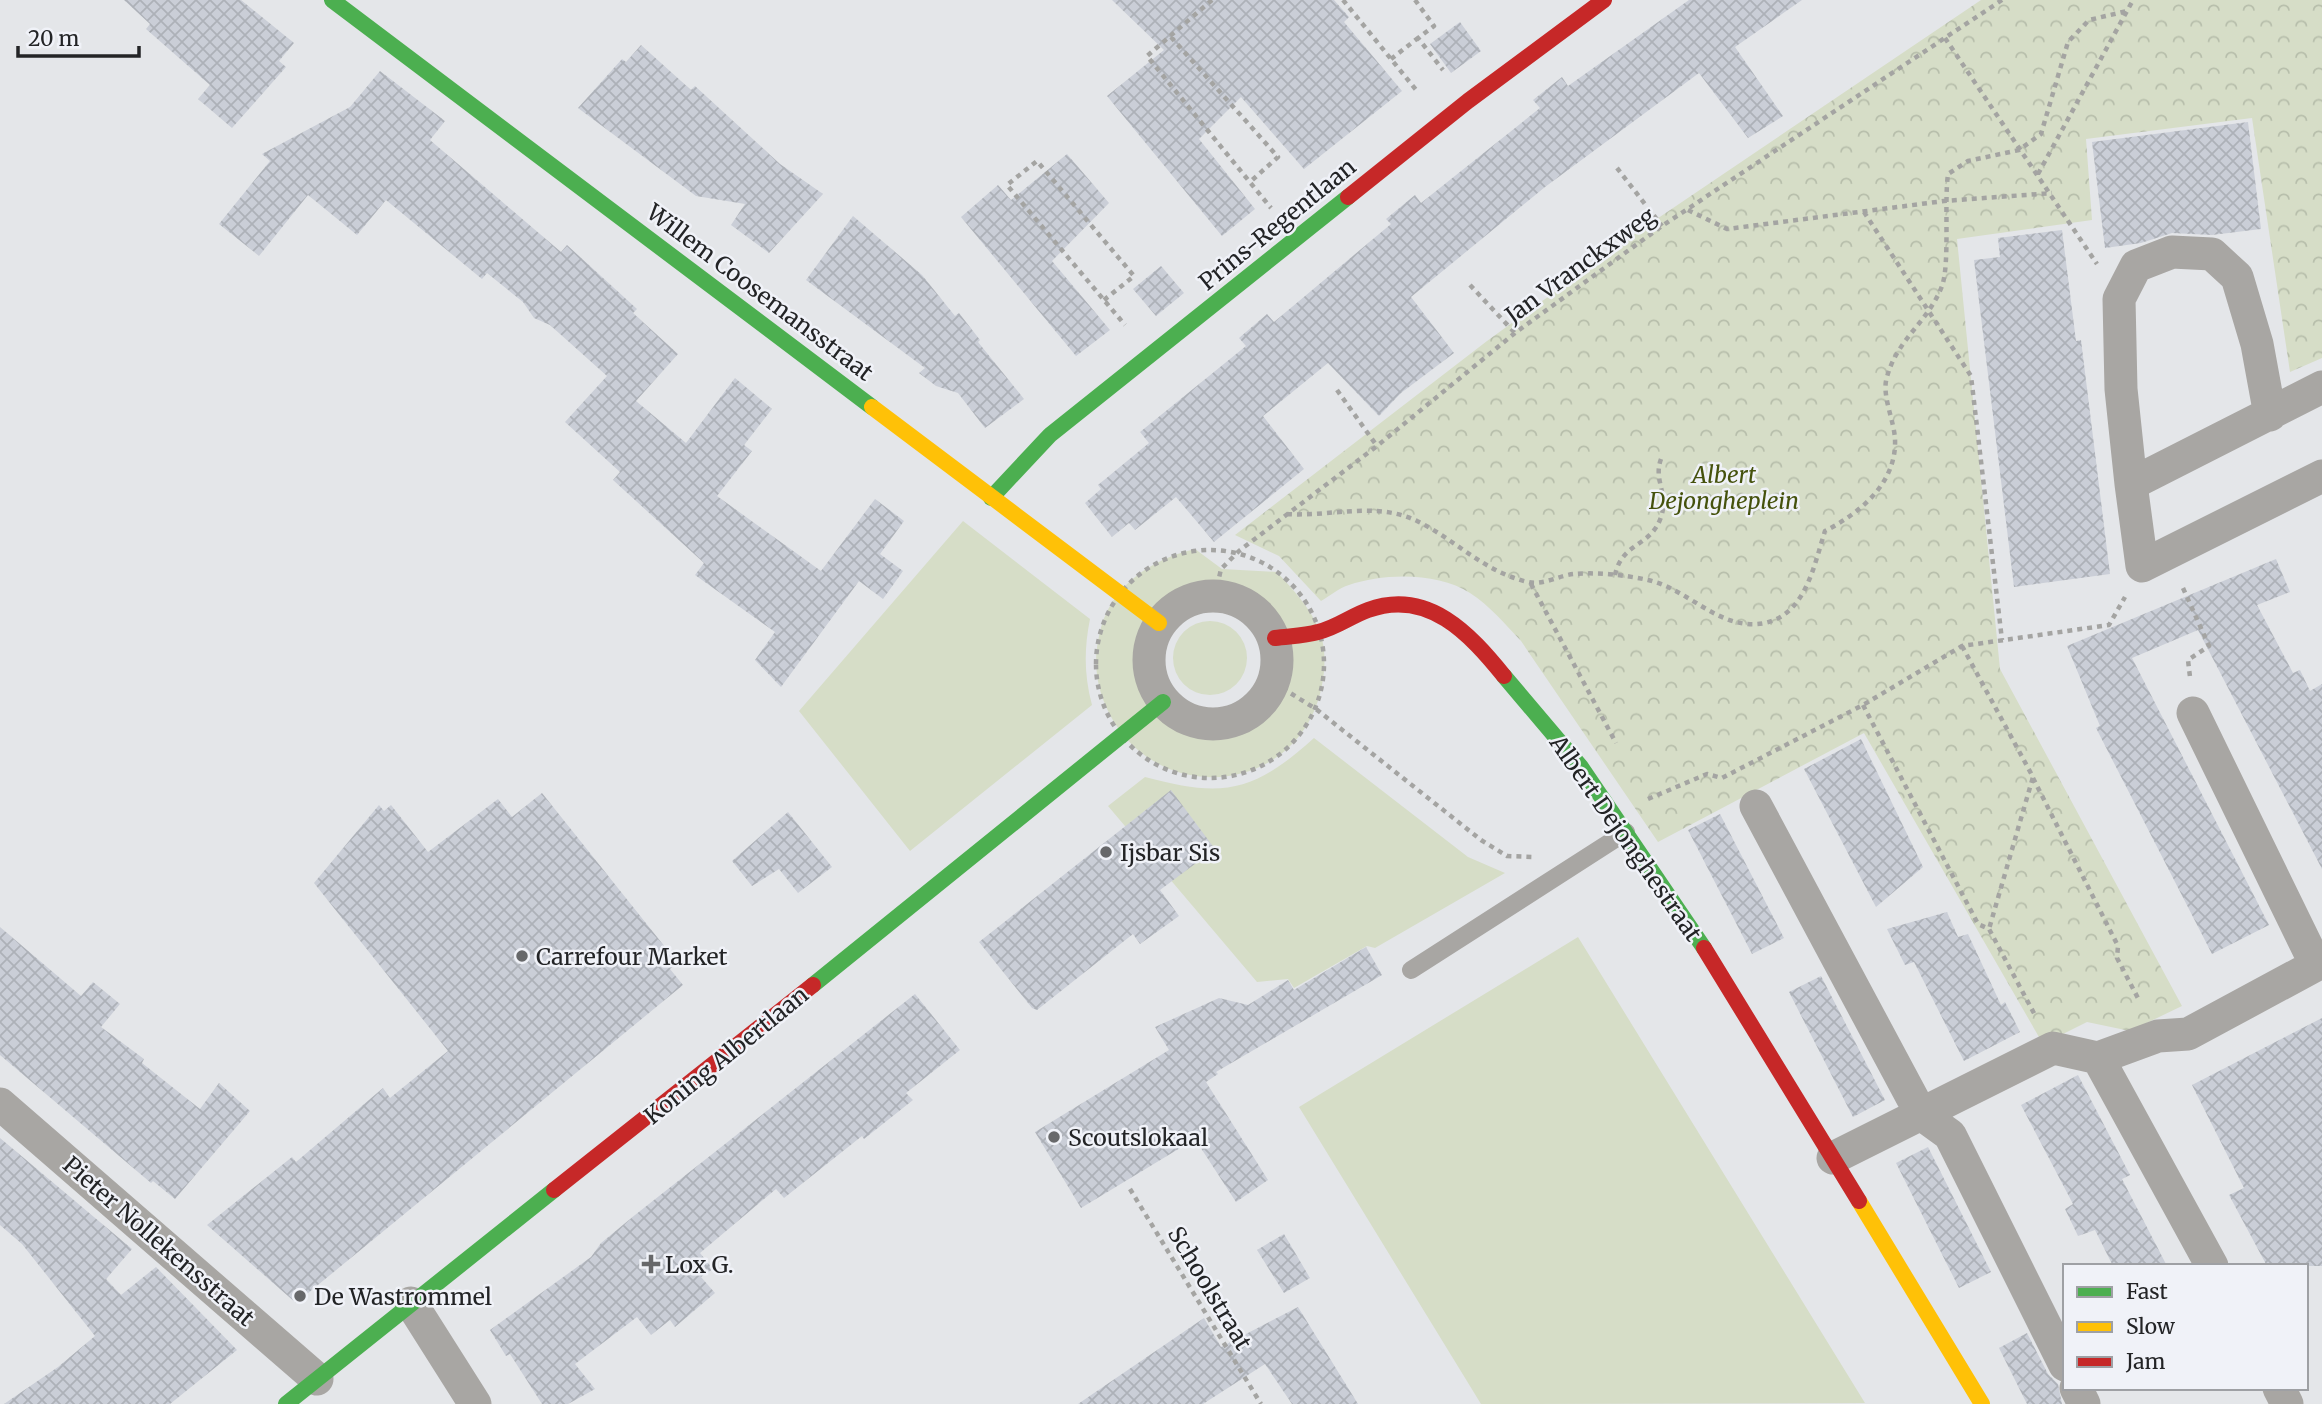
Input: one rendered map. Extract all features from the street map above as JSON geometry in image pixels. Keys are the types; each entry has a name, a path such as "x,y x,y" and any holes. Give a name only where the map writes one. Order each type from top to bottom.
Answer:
{"street":[{"name":"Willem Coosemansstraat","path":"332,0 1159,623"},
{"name":"Prins-Regentlaan","path":"991,498 1050,435 1468,101 1604,0"},
{"path":"2270,415 2257,344 2237,277 2212,254 2172,252 2136,266 2119,299 2121,389 2131,485 2155,560 2322,476"},
{"path":"2131,485 2322,387"},
{"path":"1198,596 1215,596 1245,603 1264,618 1275,638 1278,663 1274,683 1258,707 1234,722 1208,724 1186,719 1163,702 1150,680 1148,651 1159,623 1175,606 1198,596"},
{"name":"Albert Dejonghestraat","path":"1275,638 1320,632 1356,614 1385,605 1415,606 1445,616 1472,637 1581,767 1713,961 1982,1404"},
{"name":"Koning Albertlaan","path":"286,1404 681,1092 1163,702"},
{"path":"1833,1158 2053,1048 2098,1058 2158,1036 2188,1034 2316,965 2193,713"},
{"path":"1756,806 1921,1114 1950,1135 2063,1361"},
{"path":"2098,1058 2211,1264"},
{"name":"Pieter Nollekensstraat","path":"0,1104 317,1378"},
{"path":"411,1303 475,1404"}],"lane":[{"path":"1411,970 1622,825"}],"path":[{"path":"1212,0 1147,56 1296,238"},
{"path":"1343,0 1443,121"},
{"path":"1391,59 1434,26 1415,0"},
{"name":"Jan Vranckxweg","path":"1215,596 1222,569 1239,551 1377,446 1515,333 1662,226 2002,0"},
{"path":"2038,174 2133,0"},
{"path":"1287,514 1317,516 1364,508 1416,520 1491,570 1531,584 1573,574 1615,575 1651,580 1738,624 1766,623 1796,607 1809,580 1825,531 1855,515 1876,493 1890,468 1895,440 1886,383 1902,341 1929,313 1943,282 1944,201 1948,174 1968,161 2019,150 2041,134 2068,42 2090,20 2127,11"},
{"path":"1171,37 1278,157 1250,182"},
{"path":"1418,38 1468,101"},
{"path":"1945,38 2019,150 2052,193 2119,299"},
{"path":"1104,300 1134,276 1038,161 1007,185 1150,355"},
{"path":"1617,168 1662,226"},
{"path":"1687,210 1727,229 1944,201 2052,193"},
{"path":"1864,212 1971,376 2002,640"},
{"path":"1470,285 1515,333"},
{"path":"1337,390 1377,446"},
{"path":"1615,575 1619,560 1629,548 1649,538 1661,519 1666,498 1657,469 1661,459"},
{"path":"1195,549 1239,551 1277,572 1306,605 1320,632 1325,675 1316,709 1297,742 1273,761 1244,774 1212,778 1186,776 1152,762 1122,734 1104,705 1097,685 1096,651 1101,625 1118,593 1141,570 1168,556 1195,549"},
{"path":"1622,825 1646,800 1707,774 1722,778 1863,705 1962,646 2109,625 2155,560 2209,646 2188,660 2193,713"},
{"path":"1531,584 1621,752"},
{"path":"1962,646 2033,777 2118,946 2117,958 2158,1036"},
{"path":"1274,683 1316,709 1481,840 1507,856 1535,857 1545,851"},
{"path":"1863,705 1978,924 1989,929 2053,1048"},
{"path":"1989,929 2033,777"},
{"path":"1640,788 1646,800"},
{"name":"Schoolstraat","path":"1130,1189 1261,1404"}],"green space":[{"name":"Albert Dejongheplein","path":"1981,0 2322,0 2322,358 2290,372 2252,118 2086,139 2092,220 1957,239 2000,669 2182,1006 2130,1031 2087,1022 2043,1044 1864,733 1658,842 1521,641 1477,598 1443,581 1394,577 1349,585 1321,601 1279,556 1235,535 1487,341 1639,231"},
{"path":"963,521 1090,619 1086,662 1092,705 910,851 799,711"},
{"path":"1195,549 1222,569 1277,572 1307,607 1320,632 1325,663 1323,679 1320,694 1306,727 1284,752 1257,768 1227,776 1195,776 1164,767 1137,749 1114,722 1104,702 1096,659 1104,618 1122,589 1134,578 1147,568","holes":["1198,596 1222,597 1245,603 1262,617 1274,637 1278,660 1274,682 1265,698 1240,718 1209,723 1193,720 1177,713 1164,702 1153,684 1148,664 1154,632 1176,606"]},
{"path":"1210,621 1231,627 1241,637 1247,658 1241,679 1231,689 1210,695 1189,689 1179,679 1173,658 1179,637 1189,627"},
{"path":"1314,738 1468,857 1505,873 1375,948 1367,946 1294,988 1288,979 1257,982 1108,806 1145,777 1196,788 1236,786 1273,770"},
{"path":"1578,937 1865,1403 1481,1404 1299,1107"}],"building":[{"path":"124,0 241,0 294,43 279,61 286,67 232,128 198,99 210,85 146,29 150,24"},
{"path":"1112,0 1334,0 1349,17 1344,22 1402,91 1304,169 1241,97 1199,139 1255,209 1222,236 1107,96 1164,50"},
{"path":"1689,0 1802,0 1735,47 1783,116 1748,138 1699,73 1545,187 1411,297 1454,353 1401,393 1379,416 1328,363 1263,416 1304,469 1214,542 1176,497 1135,530 1129,523 1112,537 1085,503 1101,489 1098,485 1149,443 1140,432 1246,346 1239,338 1267,314 1274,322 1391,224 1386,219 1415,195 1421,203 1540,108 1533,100 1562,77 1568,86"},
{"path":"1460,22 1481,51 1451,73 1430,44"},
{"path":"641,45 691,90 695,86 780,164 823,194 769,253 731,225 745,204 696,196 578,108 622,59 626,62"},
{"path":"380,71 445,121 430,140 561,252 567,245 637,309 633,313 678,354 636,401 686,443 735,378 772,409 744,445 752,451 717,496 821,571 875,499 904,521 880,554 903,571 883,599 859,581 781,687 755,660 775,632 695,575 704,563 613,480 620,472 565,422 607,376 550,325 534,318 523,302 487,273 482,279 386,200 357,235 308,195 259,256 219,224 270,161 262,154 350,107"},
{"path":"2248,122 2261,229 2212,235 2172,233 2141,243 2105,248 2092,142"},
{"path":"1067,154 1109,203 1052,261 1110,330 1076,356 961,217 998,185 1011,200"},
{"path":"853,216 922,275 955,316 959,313 980,340 978,342 1024,399 985,428 958,393 936,386 919,373 925,368 806,280"},
{"path":"2062,230 2076,341 2081,340 2110,574 2014,587 1974,260 2000,257 1998,238"},
{"path":"1161,266 1184,293 1156,316 1133,289"},
{"path":"2276,559 2290,592 2257,605 2293,673 2300,670 2310,691 2322,684 2322,869 2198,630 2132,658 2269,925 2212,954 2096,728 2100,726 2067,646"},
{"path":"1861,739 1923,867 1876,907 1804,769"},
{"path":"1171,790 1215,849 1160,890 1179,916 1140,944 1133,934 1037,1010 1032,1008 979,942"},
{"name":"Carrefour Market","path":"542,793 677,962 670,969 683,985 296,1303 207,1225 292,1157 296,1162 383,1088 390,1098 448,1051 314,883 379,805 384,811 391,805 428,852 498,799 512,817"},
{"path":"788,812 832,867 798,893 779,869 752,886 732,861"},
{"path":"1720,814 1784,938 1752,954 1688,830"},
{"path":"1947,912 1958,937 1968,934 2001,1005 2005,1002 2020,1032 1964,1061 1914,962 1905,965 1887,929"},
{"path":"0,927 81,996 93,982 120,1004 101,1027 144,1059 142,1063 200,1109 219,1083 250,1111 175,1199 153,1181 151,1183 0,1055"},
{"path":"1366,947 1382,975 1216,1072 1218,1074 1206,1082 1268,1180 1236,1202 1195,1139 1081,1208 1035,1132 1169,1050 1155,1027 1219,998 1248,1005 1288,980 1294,990"},
{"path":"1821,976 1885,1100 1853,1117 1789,992"},
{"path":"915,994 960,1050 906,1093 913,1100 864,1139 862,1136 784,1198 776,1189 700,1253 713,1269 701,1277 715,1293 675,1327 670,1320 651,1335 637,1317 575,1364 595,1389 568,1404 542,1404 510,1354 506,1356 490,1330 591,1257 601,1243 635,1215"},
{"path":"2322,1018 2322,1266 2266,1264 2229,1195 2244,1188 2192,1085"},
{"path":"2078,1075 2130,1175 2122,1179 2166,1264 2112,1264 2095,1230 2078,1236 2065,1209 2073,1204 2021,1105"},
{"path":"0,1138 132,1249 106,1279 121,1295 156,1267 237,1350 170,1404 4,1404 58,1367 95,1336 22,1244 0,1225"},
{"path":"1928,1147 1991,1272 1959,1288 1896,1163"},
{"path":"1284,1234 1310,1278 1284,1293 1257,1250"},
{"path":"1298,1307 1358,1404 1292,1404 1265,1364 1203,1404 1078,1404 1204,1318 1221,1347"},
{"path":"2027,1333 2048,1374 2058,1384 2062,1404 2027,1404 1999,1348"}],"traffic: fast":[{"path":"332,0 872,407"},
{"path":"991,498 1050,435 1348,197"},
{"path":"1504,676 1581,767 1704,948"},
{"path":"813,985 1163,702"},
{"path":"286,1404 554,1190"}],"traffic: slow":[{"path":"872,407 1159,623"},
{"path":"1859,1201 1982,1404"}],"traffic: jam":[{"path":"1348,197 1468,101 1604,0"},
{"path":"1275,638 1325,630 1368,610 1390,605 1410,605 1428,610 1462,631 1504,676"},
{"path":"1704,948 1859,1201"},
{"path":"554,1190 813,985"}],"place":[{"name":"Ijsbar Sis","path":"1106,852"},
{"name":"Carrefour Market","path":"522,956"},
{"name":"Scoutslokaal","path":"1054,1137"},
{"name":"Lox G.","path":"651,1264"},
{"name":"De Wastrommel","path":"300,1296"}]}
